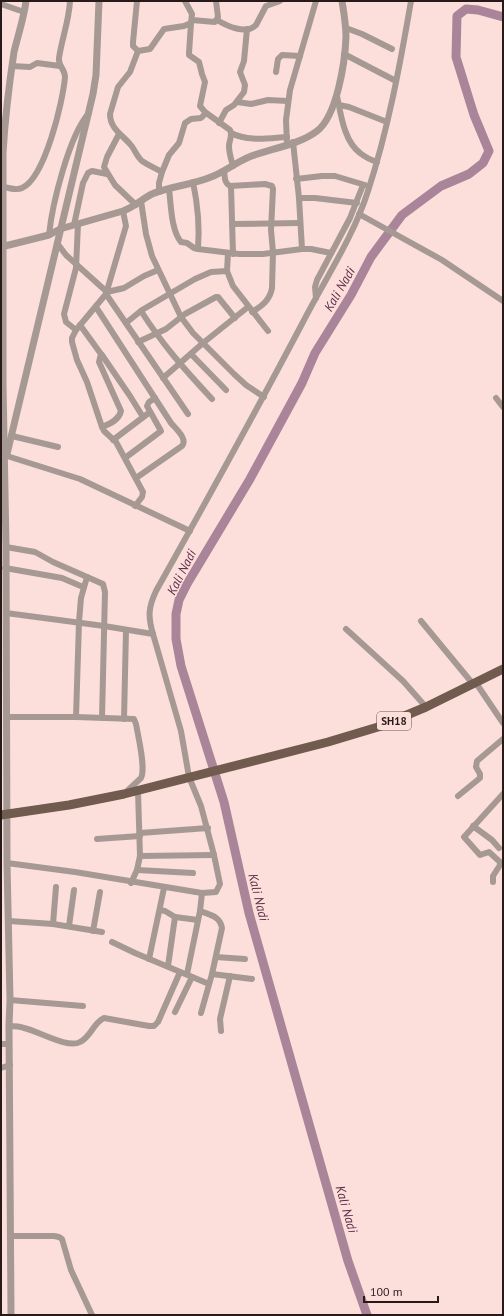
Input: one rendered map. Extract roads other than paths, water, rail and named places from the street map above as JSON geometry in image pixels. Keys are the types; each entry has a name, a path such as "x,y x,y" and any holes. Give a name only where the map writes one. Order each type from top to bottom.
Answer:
{"main road":[{"name":"SH18","path":"4,815 70,805 138,791 328,742 378,727 426,708 503,669"}],"street":[{"path":"6,459 2,426 2,222 4,187 2,153 3,120 12,66 26,1"},
{"path":"4,187 14,189 23,188 38,170 45,156 58,116 63,88 65,75 60,66 59,59 70,1"},
{"path":"11,1315 9,921 4,815 6,717 4,673 6,613 3,603 3,586 6,547 3,474 89,112 96,75 99,1"},
{"path":"137,1 133,46 138,52"},
{"path":"185,1 190,10 192,22 189,53 201,64 205,82 200,106 206,113 237,136 289,141 303,139 318,130 326,121 333,108 337,96 344,54 346,28 342,1"},
{"path":"216,1 217,20"},
{"path":"138,52 150,49 164,29 184,26 192,22 213,22 217,20 232,27 247,29 254,28 266,6 280,1"},
{"path":"302,249 299,198 286,120 288,101 316,1"},
{"path":"316,298 315,287 317,280 350,218 377,162 396,81 411,1"},
{"path":"1,4 24,12"},
{"path":"346,28 392,49"},
{"path":"219,122 226,110 237,102 243,95 245,85 240,72 244,60 247,29"},
{"path":"138,52 130,72 118,87 110,111 110,118 111,123 119,134 130,144 138,157 148,165 162,172"},
{"path":"344,54 396,81"},
{"path":"276,72 278,59 282,55 300,56"},
{"path":"12,66 30,67 37,63 60,66"},
{"path":"337,96 346,131 353,146 361,154 377,162"},
{"path":"237,102 242,104 251,104 268,100 288,101"},
{"path":"339,105 349,107 387,122"},
{"path":"49,235 52,213 65,165 81,121 89,112"},
{"path":"159,192 159,183 162,172 172,150 179,143 185,123 191,119 204,117 206,113"},
{"path":"232,133 229,149 233,166"},
{"path":"119,134 104,167 115,185 138,203 149,248 169,294 181,317 193,333 246,385 264,397"},
{"path":"2,247 49,235 60,229 124,211 146,197 209,178 249,157 289,141"},
{"path":"107,174 92,171 88,173 83,183 76,224 75,271 64,314 66,322 78,327 94,343 143,417"},
{"path":"163,378 203,343 235,318 266,302 271,293 273,281 271,223 272,186 265,184 231,186 227,184 224,171"},
{"path":"296,179 335,176 366,186"},
{"path":"193,182 199,216 198,249"},
{"path":"231,186 232,224 227,271 233,286 250,310 268,331"},
{"path":"7,863 202,893 216,892 218,889 219,878 208,828 187,761 181,731 150,622 151,603 340,256 359,214 366,186"},
{"path":"169,189 175,229 179,240 194,248 230,253 254,254 302,249 311,249 331,253"},
{"path":"299,198 316,198 356,203"},
{"path":"124,211 126,226 106,293 78,327 72,338 77,360 93,399 102,427 104,431 114,440 136,478 143,494 135,506"},
{"path":"359,214 442,260 503,301"},
{"path":"232,224 300,223"},
{"path":"57,243 66,255 106,293 188,414"},
{"path":"106,293 124,288 144,276 158,270"},
{"path":"126,323 140,311 207,273 227,271"},
{"path":"138,342 166,329 181,317 218,297 235,318"},
{"path":"96,307 185,442 182,446 136,478"},
{"path":"140,311 179,364 212,399"},
{"path":"191,354 226,390"},
{"path":"102,355 99,362 121,411 120,416 116,420 102,427"},
{"path":"125,458 160,433 161,429 147,406 155,398"},
{"path":"496,398 503,407"},
{"path":"114,440 150,412"},
{"path":"12,436 58,447"},
{"path":"6,459 80,479 190,531"},
{"path":"6,547 35,552 53,562 100,582 105,588 102,718"},
{"path":"5,568 62,578 83,587"},
{"path":"76,717 79,622 83,587 87,577"},
{"path":"6,613 79,622 153,634"},
{"path":"421,622 475,683 503,723"},
{"path":"346,629 403,681 426,708"},
{"path":"124,719 126,630"},
{"path":"6,717 134,719 136,721 143,770 142,778 124,794"},
{"path":"458,796 480,778 480,774 476,767 477,761 503,740"},
{"path":"131,883 137,870 140,856 138,791"},
{"path":"501,850 480,855 464,839 464,836 503,794"},
{"path":"473,826 492,840 501,850"},
{"path":"97,838 208,828"},
{"path":"488,852 500,864 493,876 493,882"},
{"path":"140,856 214,855"},
{"path":"137,870 193,873"},
{"path":"53,924 56,887"},
{"path":"149,959 164,888"},
{"path":"69,926 74,890"},
{"path":"93,931 100,892"},
{"path":"175,1012 186,974 201,906 202,893"},
{"path":"200,1013 210,984 221,935 221,923 201,906"},
{"path":"160,910 175,917 198,920"},
{"path":"168,966 175,917"},
{"path":"9,921 53,924 102,932"},
{"path":"112,942 210,984"},
{"path":"216,957 245,959"},
{"path":"9,1026 24,1028 66,1043 74,1044 80,1042 86,1037 95,1024 104,1018 154,1026 158,1022 186,974"},
{"path":"212,974 252,979"},
{"path":"221,1031 220,1019 230,976"},
{"path":"10,1000 82,1006"},
{"path":"1,1044 9,1044"},
{"path":"1,1068 10,1065"},
{"path":"11,1236 58,1236 62,1240 71,1270 92,1315"}],"waterway":[{"name":"Kali Nadi","path":"367,1315 348,1261 249,913 224,802 181,666 176,639 176,614 179,600 187,584 250,479 302,383 315,353 351,295 371,257 402,215 441,186 469,174 483,163 489,151 474,115 456,57 457,16 466,9 478,10 503,17"}]}
